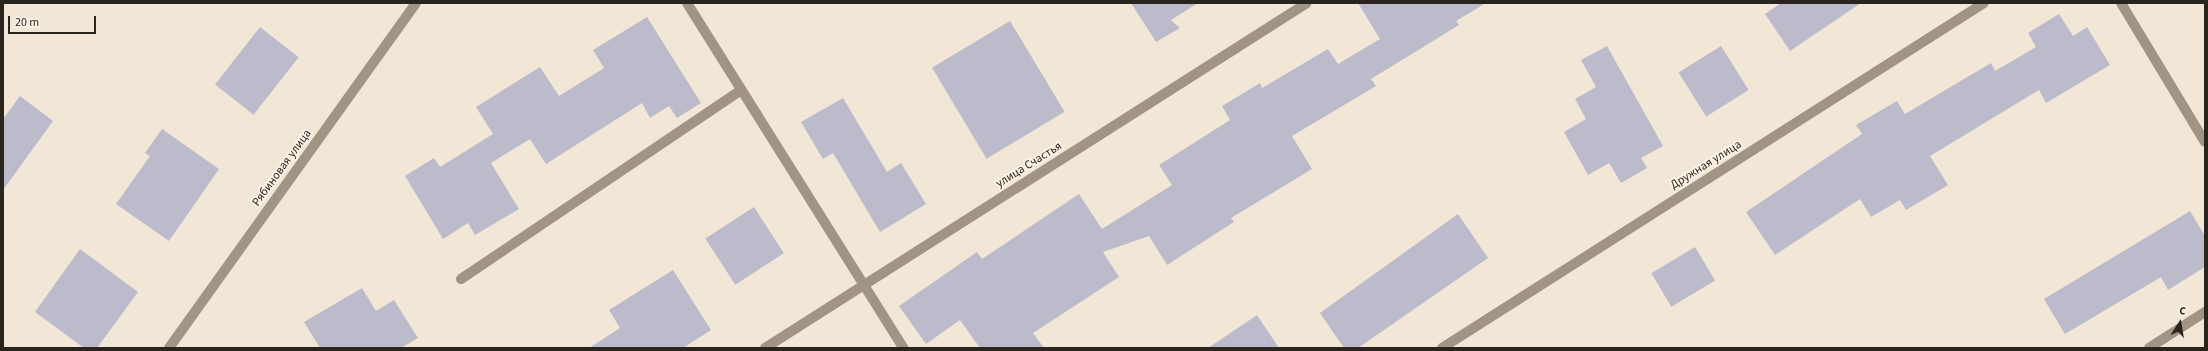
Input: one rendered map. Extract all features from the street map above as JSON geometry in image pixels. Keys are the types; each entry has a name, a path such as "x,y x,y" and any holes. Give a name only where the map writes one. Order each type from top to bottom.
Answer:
{"street":[{"name":"Рябиновая улица","path":"169,348 416,3"},
{"path":"687,3 903,348"},
{"name":"улица Счастья","path":"765,348 1307,3"},
{"name":"Дружная улица","path":"1442,348 1984,3"},
{"path":"2121,3 2205,142"},
{"path":"461,279 741,90"},
{"path":"2149,348 2205,312"}],"building":[{"path":"1131,3 1198,3 1171,20 1180,28 1156,42"},
{"path":"1358,3 1486,3 1456,21 1459,25 1371,79 1376,86 1292,136 1312,169 1231,218 1234,222 1167,265 1149,236 1103,252 1119,277 1033,333 1044,348 980,348 960,320 926,344 899,306 977,252 982,259 1079,194 1102,229 1172,185 1159,165 1230,120 1222,106 1260,83 1262,88 1328,49 1338,64 1380,39"},
{"path":"1781,3 1861,3 1790,51 1765,14"},
{"path":"2059,14 2073,36 2087,27 2110,65 2046,103 2039,90 1930,156 1948,185 1906,210 1900,200 1871,217 1860,199 1775,255 1746,212 1862,134 1856,125 1897,101 1905,114 1991,63 1995,71 2036,47 2028,33"},
{"path":"647,17 701,103 677,118 669,106 650,118 642,103 546,164 530,139 491,163 519,209 475,235 468,223 443,239 405,176 434,158 440,167 493,134 476,107 540,67 559,96 604,68 593,50"},
{"path":"1010,21 1065,112 987,159 932,68"},
{"path":"260,27 299,57 254,115 215,85"},
{"path":"1607,46 1663,146 1641,158 1647,168 1621,183 1609,163 1588,175 1564,132 1586,119 1575,99 1596,87 1581,60"},
{"path":"1721,46 1749,90 1706,117 1679,72"},
{"path":"20,96 53,121 3,190 3,119"},
{"path":"843,98 887,172 901,163 926,204 880,232 833,153 823,159 801,122"},
{"path":"162,129 219,169 169,241 116,204 150,156 145,153"},
{"path":"754,207 784,253 735,285 705,239"},
{"path":"2190,211 2205,236 2205,267 2168,290 2161,277 2065,334 2044,299"},
{"path":"1458,214 1488,258 1358,348 1344,348 1320,313"},
{"path":"1695,247 1715,280 1671,307 1651,273"},
{"path":"80,249 138,292 97,348 84,348 35,312"},
{"path":"673,270 711,330 683,348 589,348 620,328 609,310"},
{"path":"362,288 376,311 394,300 418,338 401,348 320,348 304,322"},
{"path":"1257,315 1279,348 1208,348"}]}
